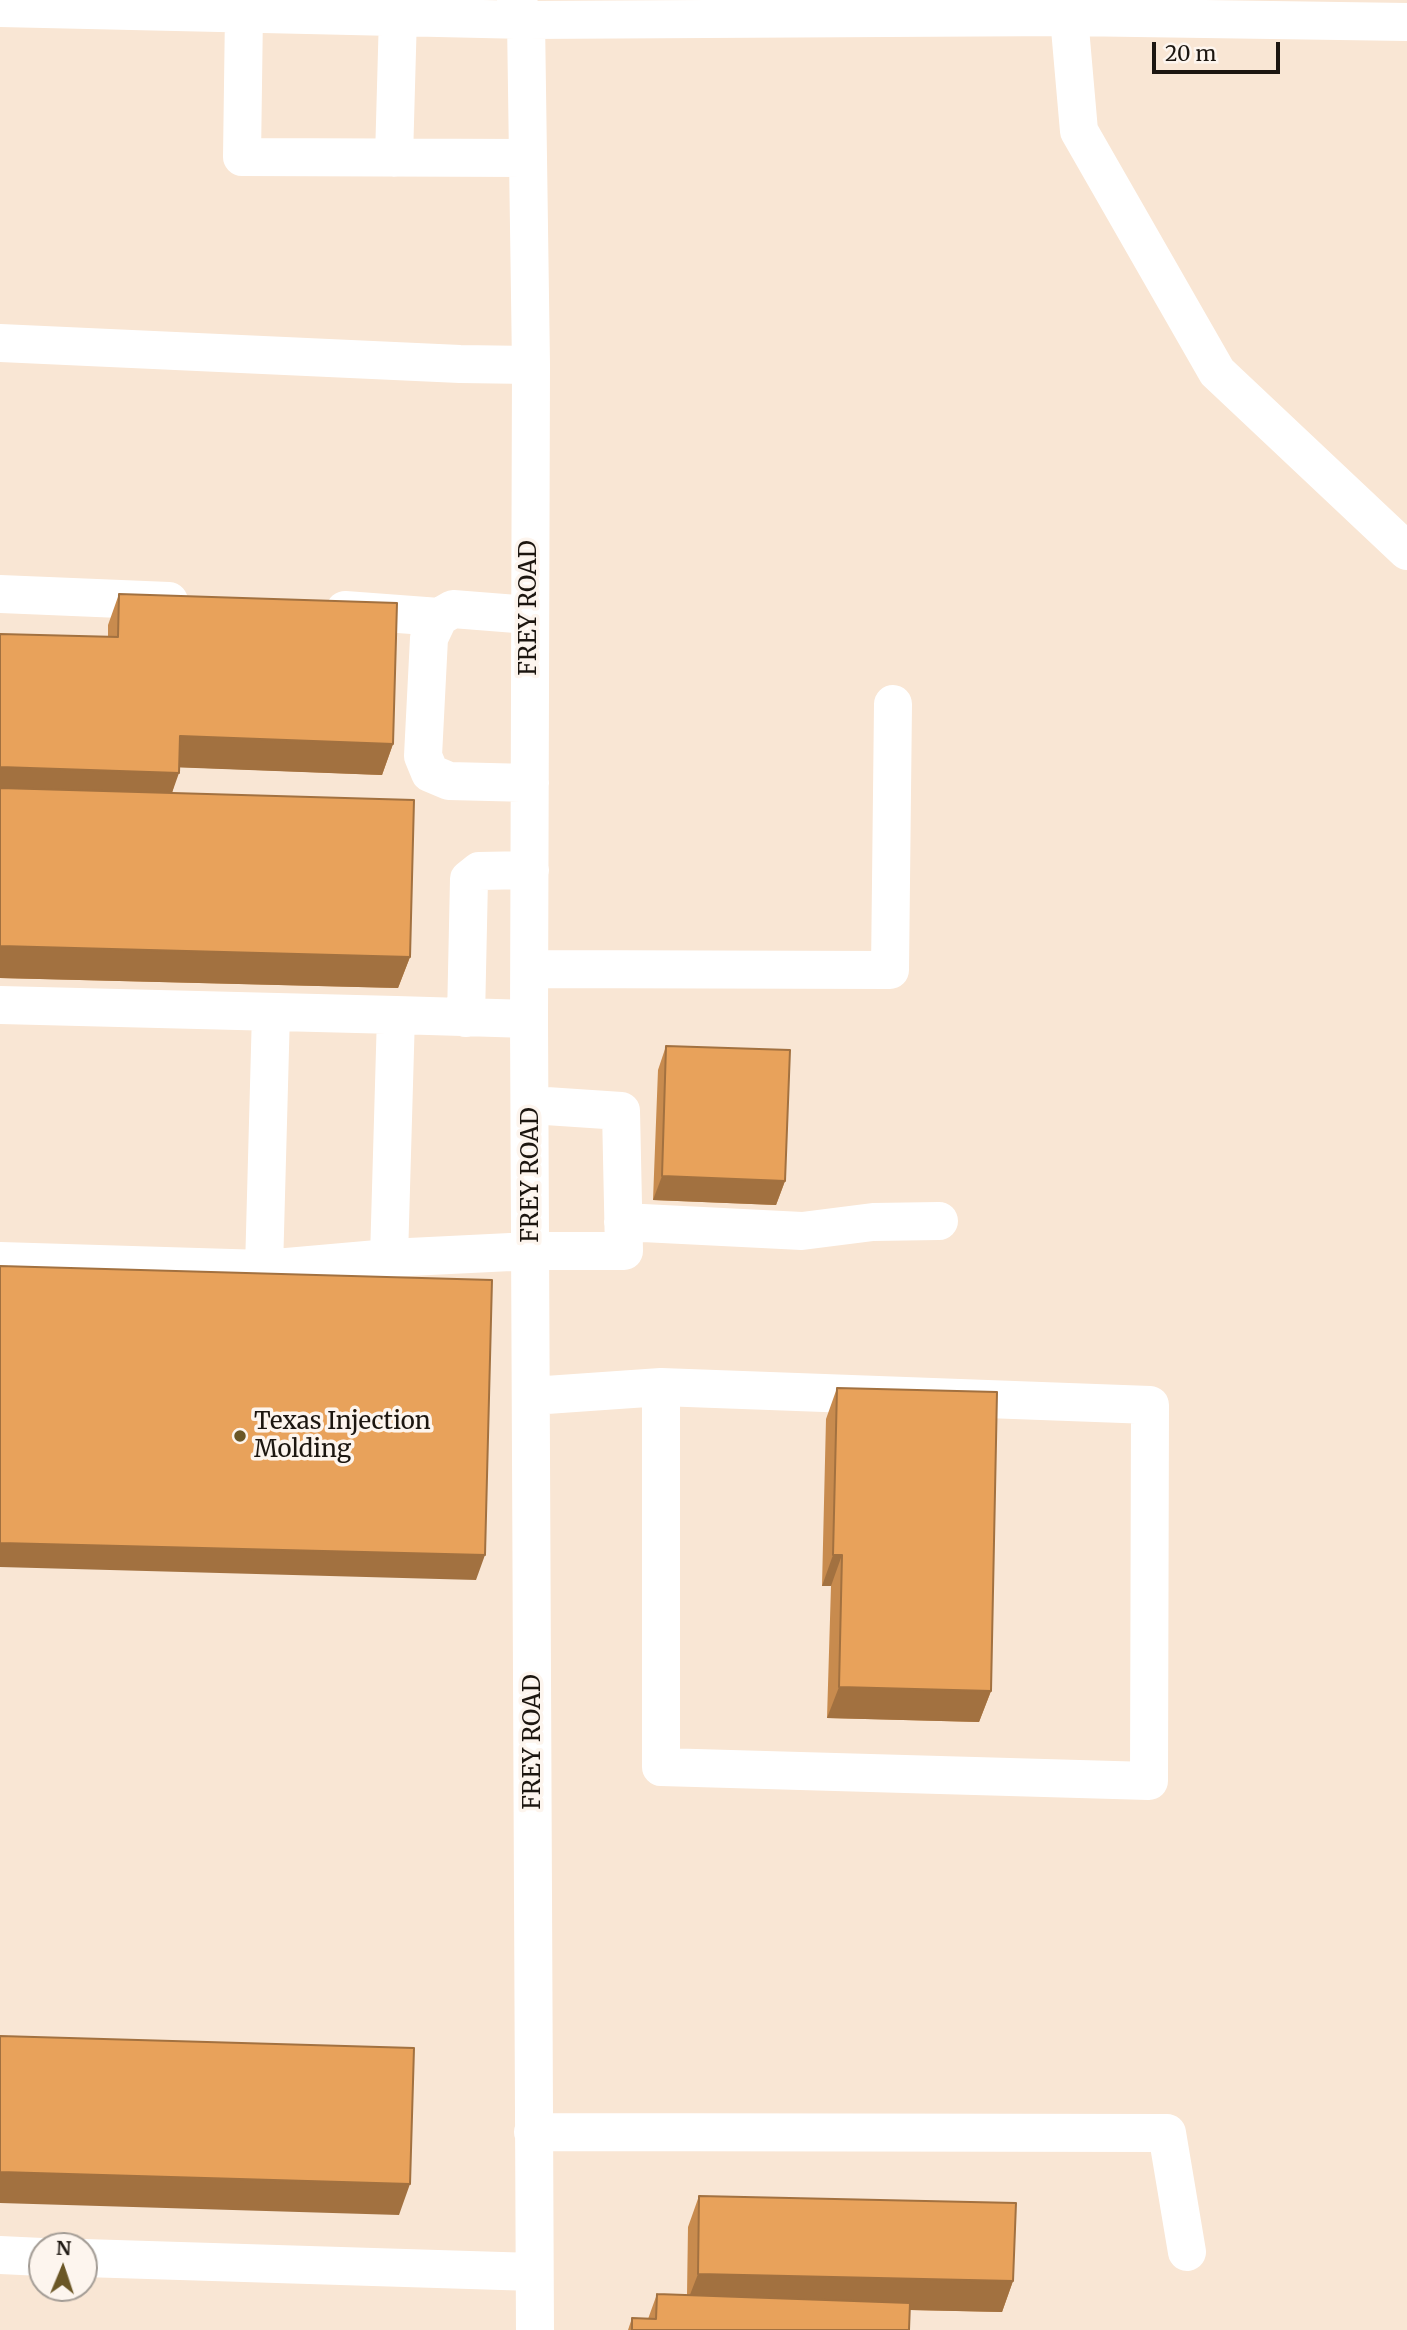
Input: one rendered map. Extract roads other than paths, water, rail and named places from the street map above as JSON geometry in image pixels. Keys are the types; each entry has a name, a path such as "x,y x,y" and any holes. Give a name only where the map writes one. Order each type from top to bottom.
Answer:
{"street":[{"path":"0,8 398,15 527,7 1407,22"},
{"name":"FREY ROAD","path":"527,7 531,365 529,615 535,2330"},
{"path":"244,12 242,157 527,158"},
{"path":"394,158 398,15"},
{"path":"1069,17 1079,131 1217,372 1407,551"},
{"path":"0,344 531,365"},
{"path":"0,594 201,602"},
{"path":"310,608 439,617 453,609 529,615"},
{"path":"439,617 429,638 423,756 430,773 449,781 530,783"},
{"path":"531,970 890,970 892,704"},
{"path":"466,1018 468,879 479,871 530,870"},
{"path":"0,1005 530,1019"},
{"path":"264,1269 271,1012"},
{"path":"389,1258 396,1015"},
{"path":"0,1261 264,1269 389,1258 531,1251 624,1251 621,1111 531,1105"},
{"path":"623,1222 802,1231 873,1222 939,1221"},
{"path":"532,1396 661,1387 1150,1405 1149,1781 661,1766 661,1387"},
{"path":"533,2132 1167,2133 1188,2252"},
{"path":"0,2255 28,2256"},
{"path":"98,2258 534,2272"}],"place":[{"name":"Texas Injection Molding","path":"240,1436"}]}
